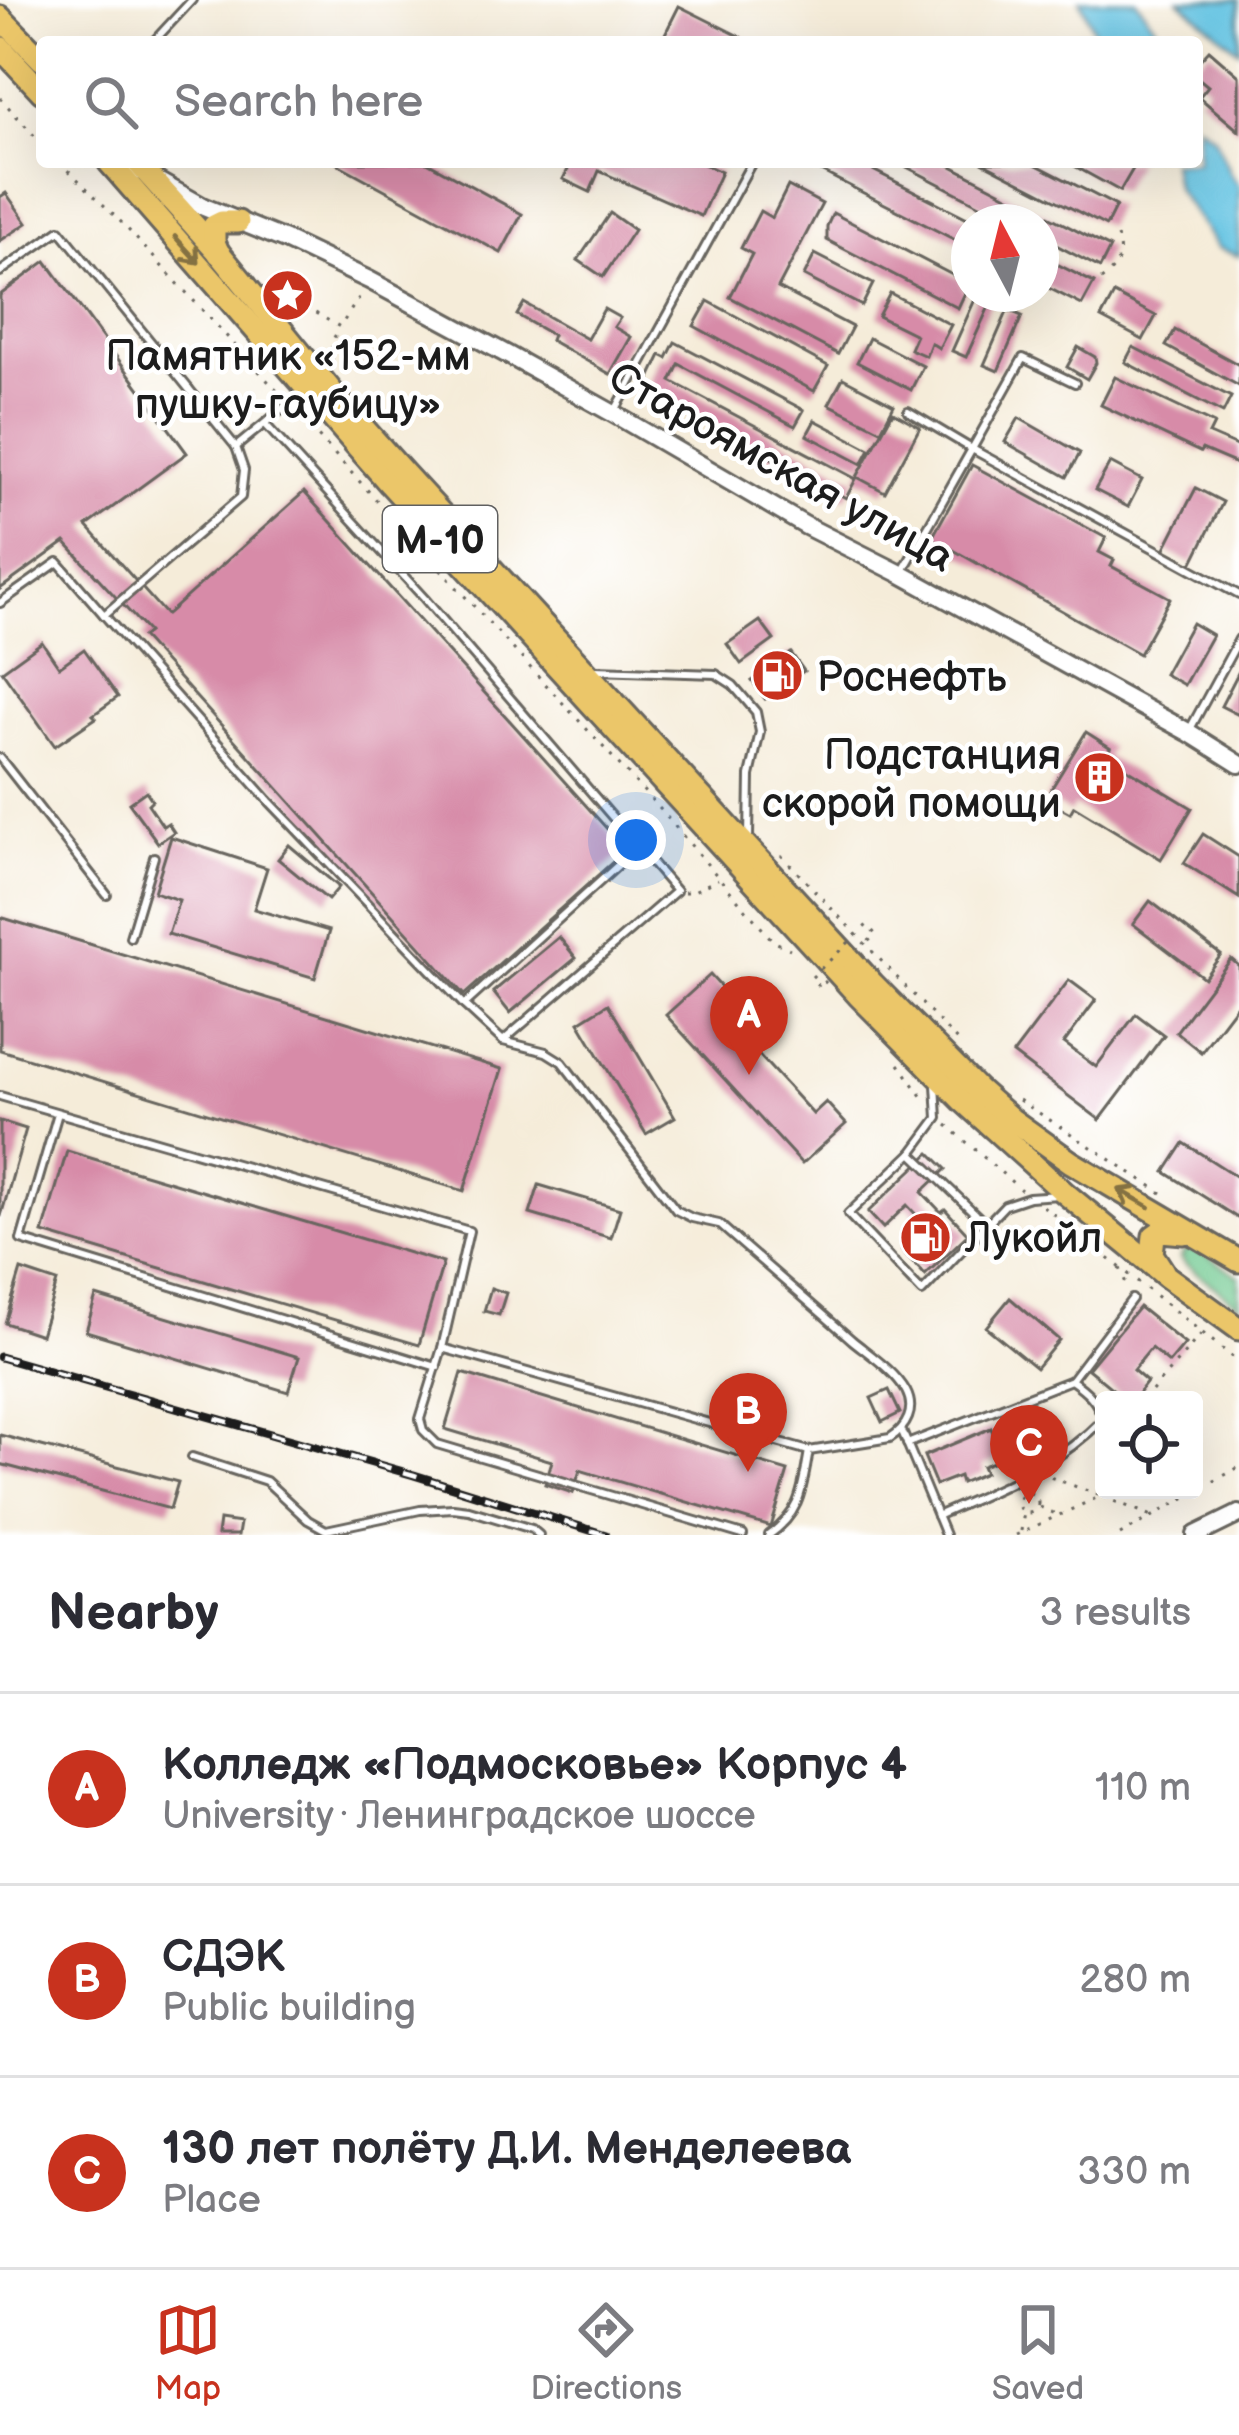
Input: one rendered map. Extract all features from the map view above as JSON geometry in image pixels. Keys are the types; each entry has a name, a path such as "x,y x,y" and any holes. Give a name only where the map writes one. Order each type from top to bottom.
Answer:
{"highway":[{"path":"0,17 36,54"},
{"path":"0,46 36,85"},
{"name":"М-10","path":"114,168 306,389 858,995 936,1075 1066,1194 1239,1329"},
{"name":"М-10","path":"146,168 343,404 950,1064 1011,1119 1072,1162 1239,1261"},
{"path":"220,254 214,226 238,222"},
{"path":"1166,1276 1152,1254 1154,1236 1161,1231 1196,1235"}],"street":[{"name":"Староямская улица","path":"146,168 204,207 369,280 1239,764"},
{"name":"Староямская улица","path":"148,168 217,200 285,240"},
{"path":"1196,1535 1239,1514"}],"lane":[{"path":"159,36 192,0"},
{"path":"614,414 749,168"},
{"path":"0,271 59,230 236,447 244,470 241,497 104,615"},
{"path":"901,574 1023,358 1075,383"},
{"path":"236,447 306,389"},
{"path":"908,411 1239,595"},
{"path":"265,424 424,598 676,891 502,1040"},
{"path":"0,604 58,562 269,801 464,1005 502,1040 546,1052 562,1062 676,1210 718,1224 898,1381 907,1392 909,1418 902,1431 890,1438 808,1451 442,1348"},
{"path":"1188,732 1239,639"},
{"path":"583,669 716,674 733,685 756,712 760,732 750,776 748,848"},
{"path":"0,758 107,895"},
{"path":"464,1005 638,847"},
{"path":"130,938 154,857"},
{"path":"936,1075 938,1118 912,1153 848,1214 922,1292 1005,1205 1029,1197 1066,1194"},
{"path":"0,1096 469,1231 420,1419 423,1430 437,1444 743,1535"},
{"path":"58,1112 21,1240 436,1367"},
{"path":"912,1153 986,1224"},
{"path":"907,1444 1071,1380 1132,1299"},
{"path":"937,1516 1036,1472 1103,1419 1098,1404 1071,1380"},
{"path":"902,1431 945,1535"},
{"path":"769,1535 784,1525 799,1503 808,1451"},
{"path":"192,1457 266,1481 308,1520 326,1530 420,1510 453,1508 532,1529 538,1535"}],"path":[{"path":"0,98 36,137"},
{"path":"1101,280 1114,271 1122,252 1117,237"},
{"path":"268,292 279,278 309,298 298,312 283,302"},
{"path":"303,305 340,327 361,296"},
{"path":"676,891 692,892 718,879"},
{"path":"826,982 820,988 811,978 867,925 876,935 865,944"},
{"path":"1119,1266 1132,1299"},
{"path":"1152,1391 1202,1333"},
{"path":"1120,1535 1239,1467"},
{"path":"1036,1472 1095,1494"},
{"path":"1018,1534 1024,1512 1018,1501 1025,1494 1036,1497 1038,1506"},
{"path":"1018,1534 1095,1499"},
{"path":"1109,1499 1155,1516"},
{"path":"1038,1506 1059,1515"},
{"path":"1024,1512 1031,1513 1038,1506"}],"green space":[{"path":"1186,1248 1196,1248 1239,1276 1239,1305 1185,1264 1181,1258"}],"water":[{"path":"1080,0 1136,0 1163,36 1096,36"},
{"path":"1179,0 1239,0 1239,50"},
{"path":"1203,129 1214,137 1239,186 1239,256 1218,248 1175,187 1172,168 1203,168"}],"building":[{"path":"679,6 739,36 664,36"},
{"path":"1209,50 1239,76 1239,131 1203,100 1208,86 1203,82 1203,56"},
{"path":"345,168 438,168 522,214 501,253"},
{"path":"569,168 712,168 721,172 701,216 599,171 590,192 563,179"},
{"path":"815,168 869,168 951,210 951,238"},
{"path":"909,168 956,168 1025,204 978,204"},
{"path":"994,168 1043,168 1116,206 1106,226"},
{"path":"1078,168 1133,168 1120,191"},
{"path":"788,186 822,204 778,288 852,327 838,354 730,297 752,254 741,248 760,211 772,218"},
{"path":"6,193 27,223 0,241 0,197"},
{"path":"610,213 634,230 603,277 578,260"},
{"path":"833,213 951,274 951,304 827,240"},
{"path":"1059,222 1110,248 1100,268 1059,246"},
{"path":"815,254 873,284 862,306 804,276"},
{"path":"46,261 187,453 87,526 166,615 304,492 626,850 464,995 142,637 148,632 65,542 0,589 0,295"},
{"path":"1059,265 1094,283 1082,305 1059,293"},
{"path":"890,293 951,325 939,348 931,343 926,356 910,349 916,335 878,316"},
{"path":"1114,294 1156,316 1143,340 1101,318"},
{"path":"708,301 828,366 814,391 694,326"},
{"path":"524,303 587,339 604,309 620,318 614,327 631,337 610,374 517,315"},
{"path":"969,312 986,312 966,357 952,351"},
{"path":"1007,312 1022,316 998,371 984,365"},
{"path":"1175,330 1239,365 1239,386 1166,346"},
{"path":"869,338 923,366 911,390 857,362"},
{"path":"675,342 804,410 795,426 679,364 671,381 856,479 846,498 652,394 650,378 661,355 667,358"},
{"path":"1078,347 1095,357 1087,379 1067,367"},
{"path":"1133,347 1231,397 1223,413 1125,362"},
{"path":"1115,377 1214,424 1209,434 1239,447 1239,465 1200,452 1101,405"},
{"path":"843,378 894,405 881,430 829,404"},
{"path":"893,412 920,427 885,492 857,477"},
{"path":"1019,418 1080,453 1067,477 1005,442"},
{"path":"815,420 870,449 862,464 807,435"},
{"path":"1110,463 1142,480 1128,507 1095,490"},
{"path":"972,465 1106,538 1099,552 1114,560 1111,566 1170,598 1139,654 932,538"},
{"path":"1196,488 1223,502 1192,564 1164,550"},
{"path":"760,621 774,640 741,664 727,644"},
{"path":"1192,623 1212,635 1184,685 1164,674"},
{"path":"42,642 59,667 84,649 118,697 55,746 2,671"},
{"path":"791,653 804,671 765,699 752,681"},
{"path":"1239,671 1239,715 1221,706"},
{"name":"Подстанция скорой помощи","path":"1086,732 1111,748 1106,756 1192,808 1161,859 1074,806 1070,813 1045,799"},
{"path":"146,791 152,800 148,804 163,826 168,823 174,832 158,843 129,803"},
{"path":"1203,834 1239,857 1239,898 1184,863"},
{"path":"171,837 267,868 254,909 329,931 315,978 168,934 179,900 154,892"},
{"path":"289,845 339,887 328,900 278,859"},
{"path":"1150,901 1221,955 1204,978 1133,924"},
{"path":"0,917 502,1069 464,1191 0,1050"},
{"path":"559,937 576,958 510,1013 493,992"},
{"path":"1231,959 1239,966 1239,1002 1201,1052 1176,1032"},
{"path":"710,975 731,998 718,1010 813,1114 826,1102 846,1124 802,1164 666,1015"},
{"path":"1069,980 1096,1000 1064,1043 1096,1067 1136,1014 1164,1035 1100,1120 1013,1054"},
{"path":"608,1004 675,1117 646,1134 579,1022"},
{"path":"0,1121 26,1129 1,1216 0,1216"},
{"path":"1184,1143 1239,1178 1239,1219 1165,1172"},
{"path":"67,1151 443,1263 419,1345 43,1233"},
{"path":"930,1153 946,1169 922,1192 968,1234 925,1275 902,1250 927,1226 907,1205 883,1228 868,1212"},
{"path":"539,1185 620,1209 611,1238 530,1214"},
{"path":"21,1270 57,1282 41,1335 5,1323"},
{"path":"491,1288 506,1293 499,1315 484,1311"},
{"path":"96,1296 299,1357 288,1392 86,1331"},
{"path":"1010,1298 1059,1340 1036,1368 986,1327"},
{"path":"1139,1307 1185,1344 1169,1363 1151,1348 1133,1370 1147,1382 1140,1391 1115,1391 1088,1369"},
{"path":"462,1373 788,1471 771,1527 580,1470 573,1493 545,1484 552,1461 445,1429"},
{"path":"889,1390 900,1413 882,1422 871,1398"},
{"path":"991,1428 1003,1458 982,1466 985,1473 961,1483 959,1476 936,1485 924,1456"},
{"path":"0,1435 178,1482 170,1509 0,1464"},
{"path":"219,1520 240,1523 238,1535 217,1535"}],"railway":[{"path":"0,1357 606,1535"}],"place":[{"name":"Памятник «152-мм пушку-гаубицу»","path":"288,296"},
{"name":"Роснефть","path":"777,676"},
{"name":"Подстанция скорой помощи","path":"1100,778"},
{"name":"Колледж «Подмосковье» Корпус 4","path":"749,1075"},
{"name":"Лукойл","path":"926,1237"},
{"name":"СДЭК","path":"748,1472"},
{"name":"130 лет полёту Д.И. Менделеева","path":"1029,1504"}]}
